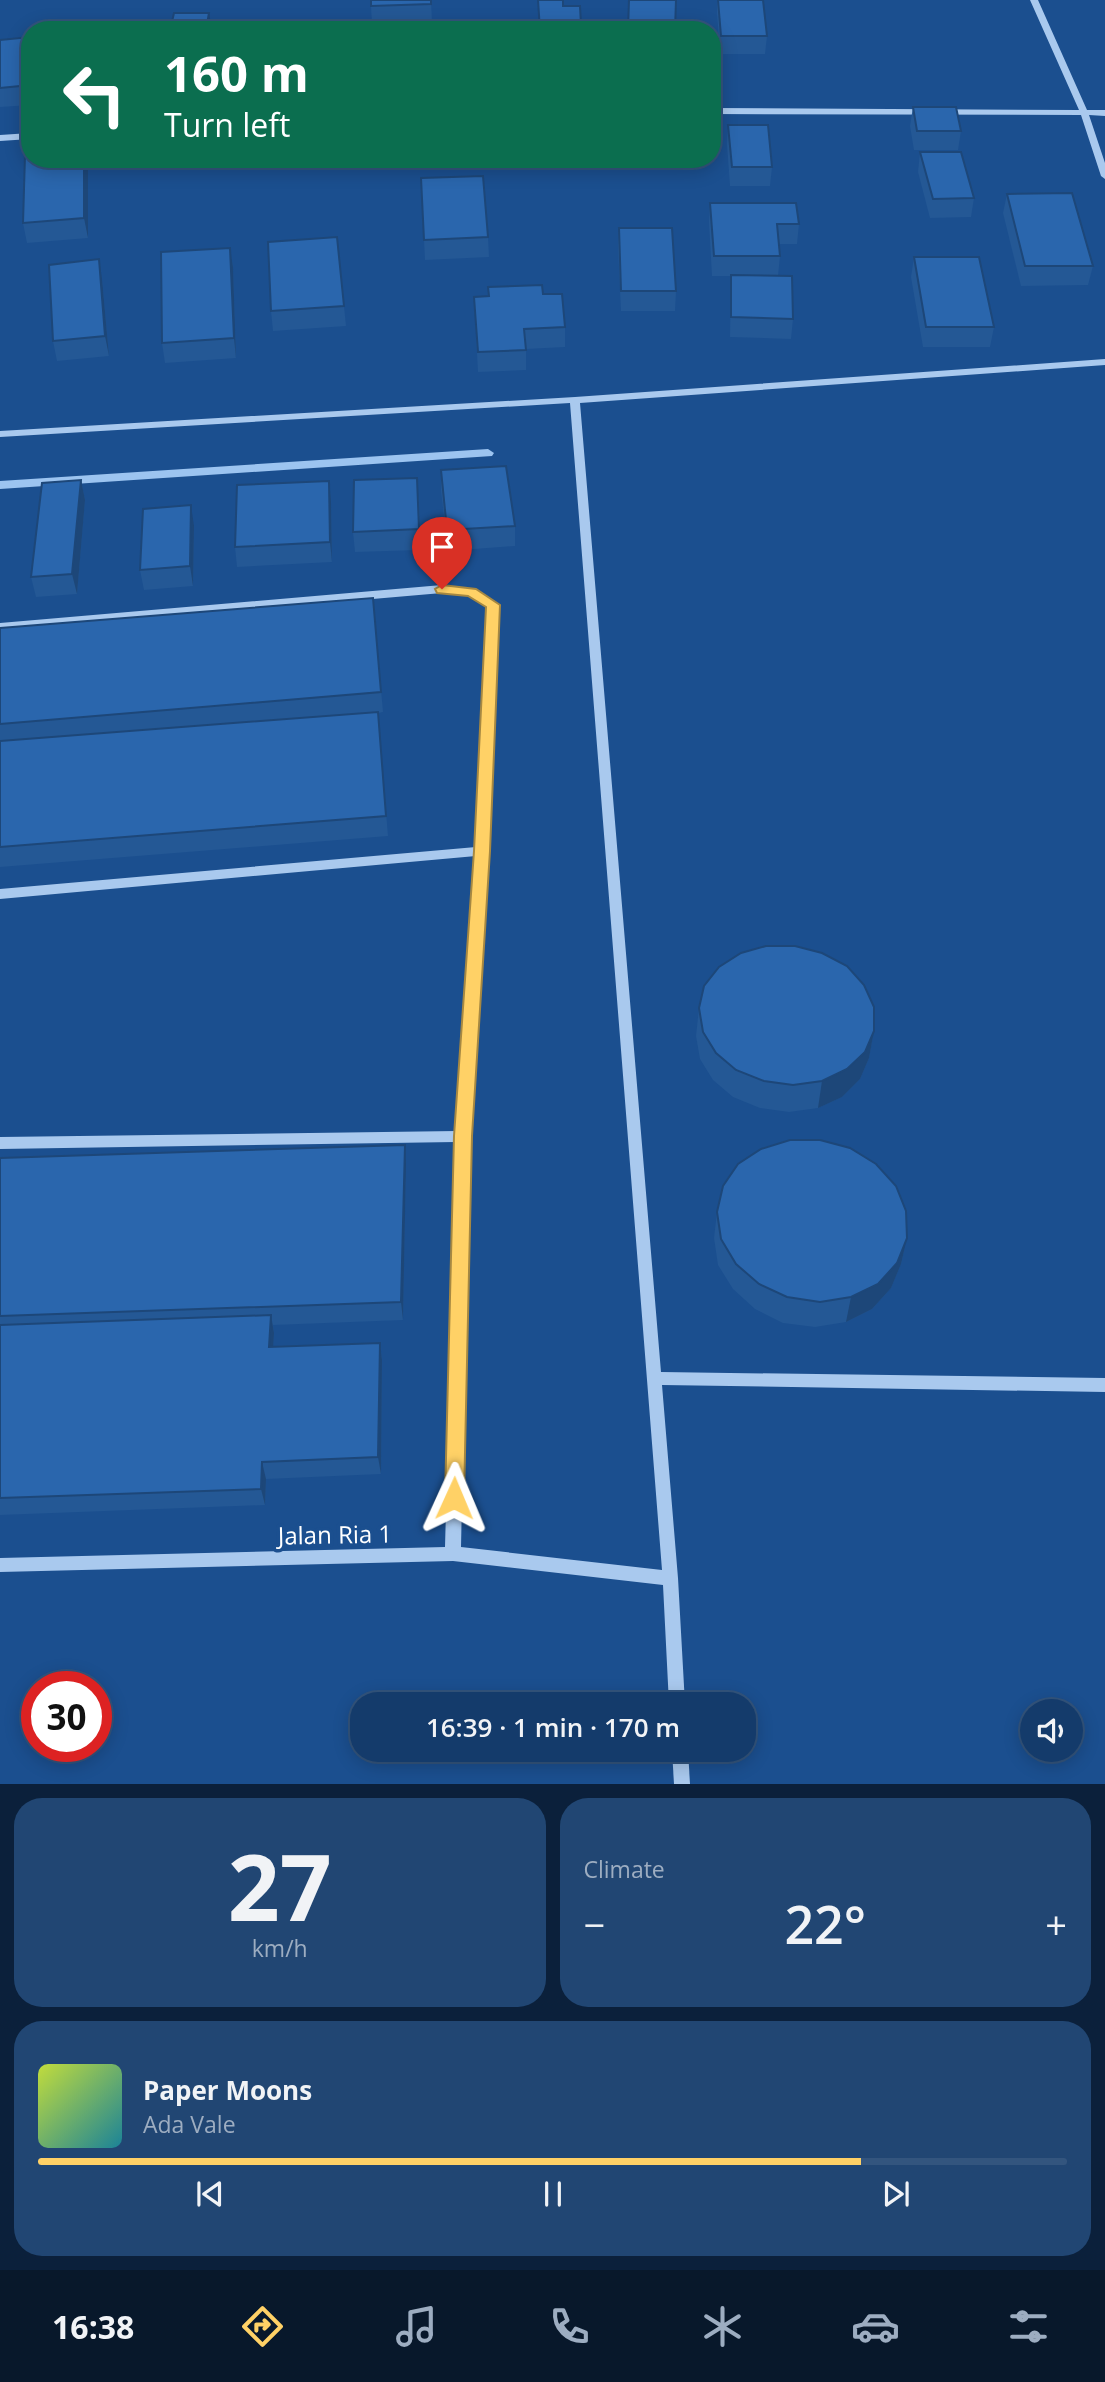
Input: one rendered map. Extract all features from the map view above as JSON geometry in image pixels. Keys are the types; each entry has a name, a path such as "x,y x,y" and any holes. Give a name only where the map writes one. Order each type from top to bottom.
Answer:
{"street":[{"path":"1034,0 1086,115 1105,176"},
{"path":"721,111 1105,113"},
{"path":"0,138 21,137"},
{"path":"0,434 575,400 1105,362"},
{"path":"575,400 670,1578 676,1692"},
{"path":"0,626 442,589 471,592 493,605 482,851 463,1136 453,1553"},
{"path":"0,894 482,851"},
{"path":"0,1143 463,1136"},
{"path":"653,1378 1105,1385"},
{"name":"Jalan Ria 1","path":"0,1565 453,1553 670,1578"},
{"path":"680,1762 681,1783"}],"building":[{"path":"371,0 431,0 431,4 371,6"},
{"path":"538,0 563,0 563,6 580,6 581,21 539,21"},
{"path":"629,0 676,0 675,21 628,21"},
{"path":"718,0 763,0 767,36 721,36"},
{"path":"174,13 209,13 208,21 172,21"},
{"path":"21,38 21,86 0,88 0,40"},
{"path":"913,107 956,107 961,131 917,131"},
{"path":"728,125 768,125 772,167 732,167"},
{"path":"920,152 961,152 974,198 933,199"},
{"path":"25,168 84,168 84,218 23,223"},
{"path":"483,176 488,237 424,240 421,178"},
{"path":"1072,193 1093,266 1025,266 1007,194"},
{"path":"710,203 796,203 799,224 777,224 780,256 714,256"},
{"path":"619,228 672,228 676,291 621,291"},
{"path":"337,237 344,306 271,311 268,242"},
{"path":"230,248 234,338 162,343 161,252"},
{"path":"914,257 979,257 994,327 926,327"},
{"path":"99,259 105,336 53,341 49,265"},
{"path":"731,275 792,276 793,319 731,317"},
{"path":"542,285 543,294 562,294 565,327 524,329 526,350 478,352 474,297 489,296 488,287"},
{"path":"506,466 515,526 447,530 441,470"},
{"path":"417,478 419,529 353,532 354,480"},
{"path":"81,480 72,574 31,577 42,483"},
{"path":"329,481 330,542 235,547 237,485"},
{"path":"191,505 190,566 140,570 143,509"},
{"path":"373,598 381,692 0,724 0,628"},
{"path":"378,712 386,816 0,847 0,741"},
{"path":"766,946 795,946 822,953 847,966 864,985 874,1007 874,1031 865,1052 847,1069 822,1081 793,1085 764,1081 736,1070 716,1053 703,1032 699,1008 704,986 719,967 741,953"},
{"path":"790,1140 820,1140 850,1148 876,1164 896,1186 906,1211 907,1238 897,1263 878,1284 851,1297 820,1302 787,1297 759,1284 736,1264 721,1239 717,1212 723,1186 738,1164 761,1149"},
{"path":"405,1145 401,1302 0,1316 0,1158"},
{"path":"271,1315 269,1347 380,1343 378,1457 262,1462 261,1489 0,1498 0,1325"}],"waterway":[{"path":"0,485 488,453"}],"route":[{"path":"442,589 471,592 493,605 482,851 463,1136 454,1498"}]}
